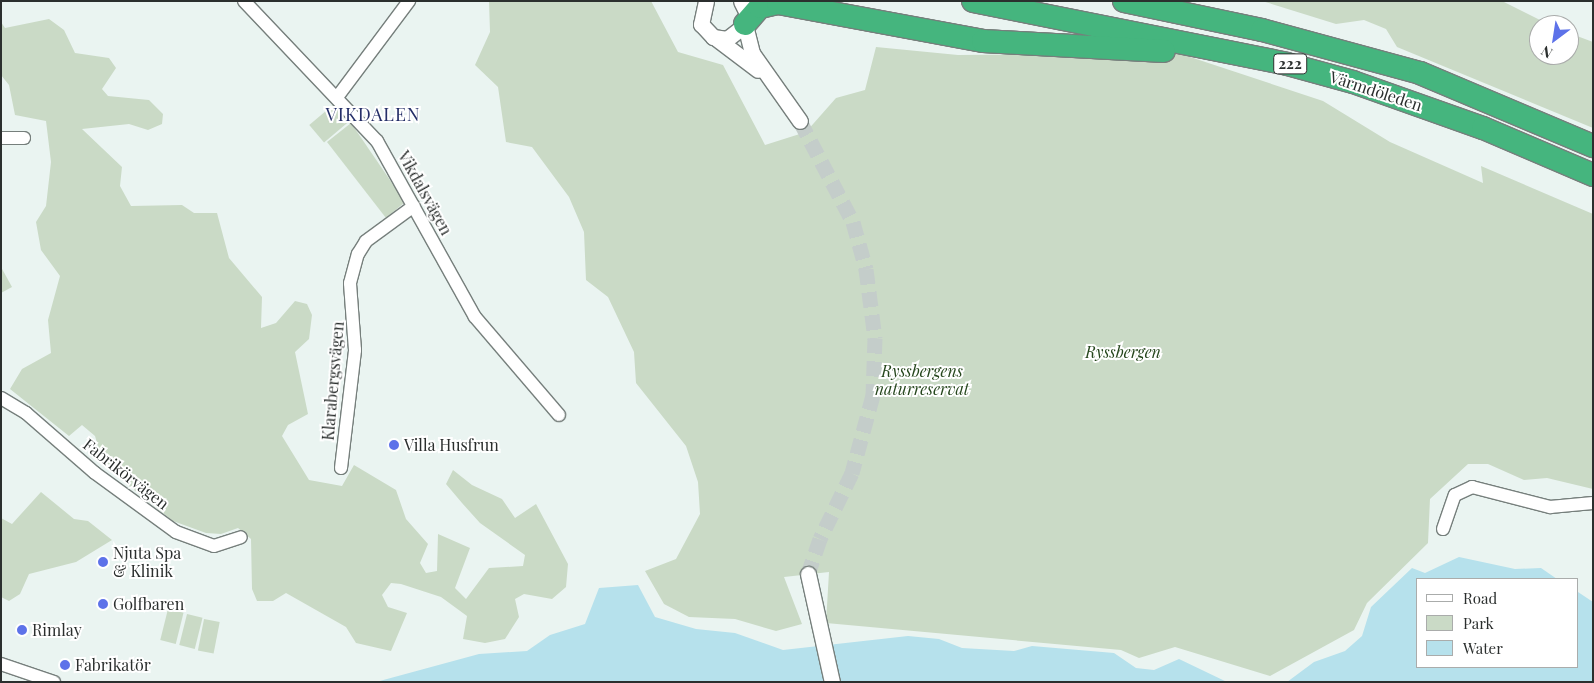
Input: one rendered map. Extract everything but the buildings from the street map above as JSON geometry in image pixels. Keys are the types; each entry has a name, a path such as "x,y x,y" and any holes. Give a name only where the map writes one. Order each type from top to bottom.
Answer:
{"highway":[{"name":"Värmdöleden","path":"973,1 1291,65 1413,102 1593,175"},
{"name":"Värmdöleden","path":"1124,1 1206,18 1420,73 1593,146"},
{"path":"1150,1 1206,18"},
{"path":"745,25 756,10 778,3 983,41 1235,54"}],"street":[{"name":"Vikdalsvägen","path":"244,1 338,96 377,141 475,317 559,415"},
{"path":"338,96 409,1"},
{"path":"706,1 701,24 713,37 773,84"},
{"path":"741,1 747,13 745,25 752,53 800,120"},
{"path":"713,37 732,38 745,25"},
{"path":"1,138 24,138"},
{"name":"Klarabergsvägen","path":"341,468 355,350 350,283 358,254 366,241 414,206"},
{"name":"Fabrikörvägen","path":"1,398 176,532 214,546 241,536"},
{"path":"1443,529 1455,495 1472,486 1550,507 1593,504"},
{"path":"808,574 832,682"},
{"path":"1,664 54,682"}],"green space":[{"name":"Ryssbergen","path":"489,1 651,1 678,52 723,65 765,145 806,132 836,98 865,90 876,47 958,55 1178,53 1323,101 1390,142 1483,183 1481,166 1593,214 1593,489 1547,478 1524,480 1488,464 1468,464 1430,499 1428,543 1367,603 1354,630 1270,676 1175,647 1139,658 1121,650 826,623 829,572 784,577 802,624 776,631 735,619 689,617 664,604 645,571 676,559 700,514 698,482 686,446 636,383 634,352 608,297 586,280 584,232 569,197 532,147 506,142 498,87 475,65 490,32"},
{"path":"1262,1 1502,1 1530,15 1529,65 1579,65 1579,37 1593,42 1593,128 1397,47 1386,29 1364,20 1336,24"},
{"path":"49,19 64,30 75,53 109,58 116,68 102,89 108,96 149,100 163,114 162,124 148,130 129,124 82,129 122,167 120,186 131,206 182,205 194,213 217,213 229,258 262,297 261,328 276,323 295,301 307,304 312,315 309,339 295,352 308,414 288,425 282,436 309,480 342,486 354,465 396,490 406,519 428,544 420,563 426,573 437,571 438,534 470,548 455,588 466,599 489,568 523,566 525,555 480,523 462,503 446,484 453,470 472,485 502,499 515,518 536,504 568,564 566,587 552,599 524,594 515,599 519,617 505,639 485,643 463,639 467,616 441,597 401,584 391,583 382,595 388,607 407,613 391,651 356,643 346,627 286,593 273,601 257,601 252,589 251,539 238,528 221,534 206,533 173,521 114,474 100,453 95,436 82,425 69,436 10,389 22,369 51,353 48,320 60,276 41,250 36,222 46,206 51,162 46,121 15,115 9,85 1,75 1,22 5,28"},
{"path":"333,105 348,123 324,143 309,125"},
{"path":"351,123 405,202 386,218 327,142"},
{"path":"1,267 12,287 1,293"},
{"path":"41,492 74,519 88,521 112,540 76,562 29,574 20,594 9,601 1,597 1,518 12,524"},
{"path":"168,609 184,613 176,644 160,640"},
{"path":"187,614 203,618 195,649 179,645"},
{"path":"204,619 220,622 214,653 198,650"}],"water":[{"path":"1459,557 1515,569 1541,568 1556,578 1416,578 1416,668 1579,668 1579,593 1593,602 1593,682 1287,682 1314,662 1345,651 1362,636 1371,607 1412,568 1425,573"},
{"path":"638,585 655,617 696,629 735,633 783,650 908,636 939,639 962,648 1014,651 1032,646 1114,653 1136,668 1154,670 1179,659 1227,682 376,682 479,654 527,651 550,635 585,624 599,588"}],"tunnel":[{"path":"800,121 853,222 866,269 875,338 873,395 852,473 820,539 808,574"}],"place":[{"name":"Villa Husfrun","path":"394,445"},
{"name":"Njuta Spa & Klinik","path":"103,562"},
{"name":"Golfbaren","path":"103,604"},
{"name":"Rimlay","path":"22,630"},
{"name":"Fabrikatör","path":"65,665"}],"district":[{"name":"VIKDALEN","path":"373,114"}],"park label":[{"name":"Ryssbergens naturreservat","path":"922,380"}]}
